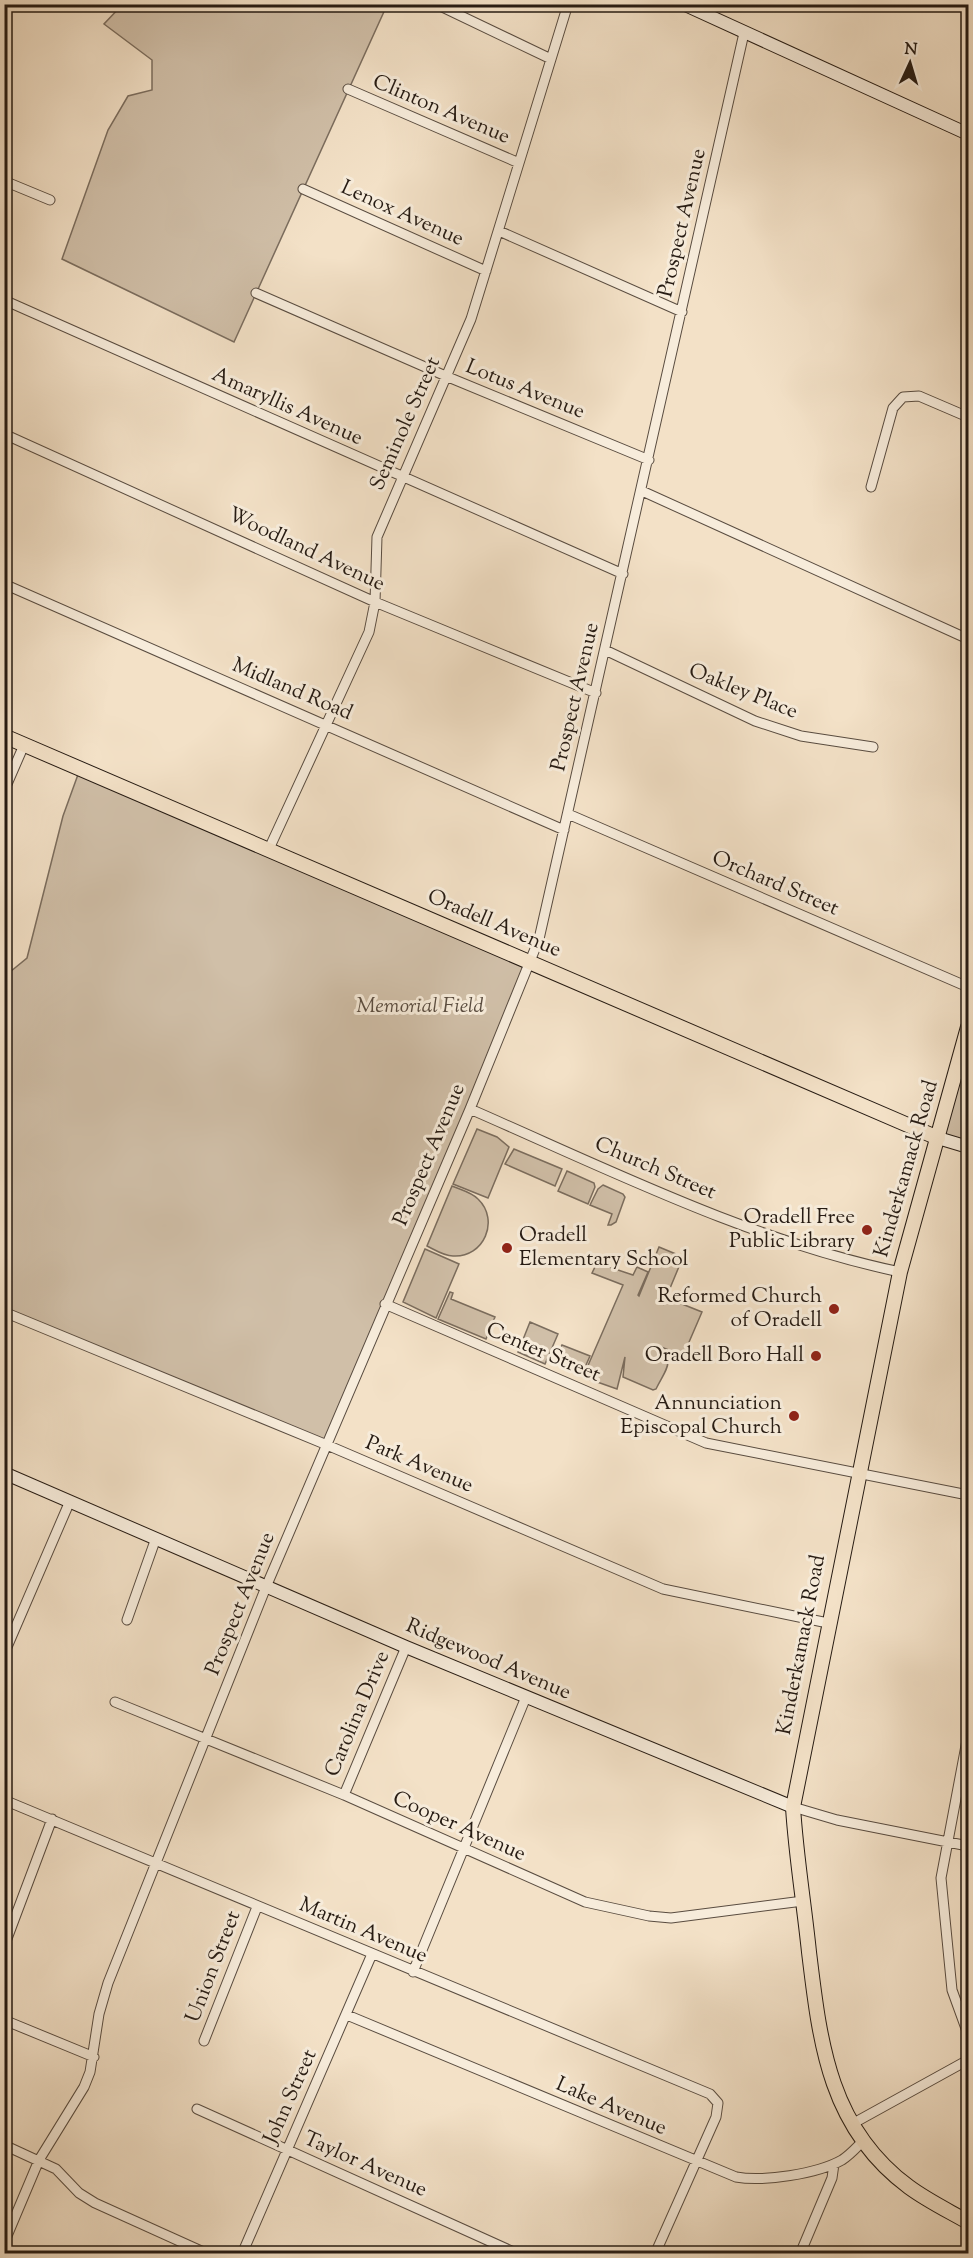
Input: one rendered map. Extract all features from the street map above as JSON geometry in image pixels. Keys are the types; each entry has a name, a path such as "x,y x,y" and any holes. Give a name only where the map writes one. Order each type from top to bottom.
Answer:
{"main road":[{"name":"Oradell Avenue","path":"4,736 938,1138"},
{"name":"Kinderkamack Road","path":"969,1027 964,1065 938,1138 900,1272 793,1807 823,2051 833,2085 852,2124 863,2141 884,2164 910,2188 969,2222"}],"street":[{"path":"436,4 551,59"},
{"name":"Seminole Street","path":"268,851 369,632 375,602 377,537 401,477 448,377 486,272 568,4"},
{"path":"683,4 969,134"},
{"name":"Prospect Avenue","path":"4,2243 39,2160 84,2087 94,2057 102,1999 266,1587 470,1109 539,939 744,33"},
{"name":"Clinton Avenue","path":"348,89 519,163"},
{"path":"4,181 51,200"},
{"name":"Lenox Avenue","path":"303,189 486,272"},
{"path":"498,231 682,312"},
{"name":"Lotus Avenue","path":"256,293 448,377 649,460"},
{"name":"Amaryllis Avenue","path":"4,300 622,574"},
{"path":"871,487 893,408 903,398 919,396 969,417"},
{"name":"Woodland Avenue","path":"4,434 375,602 596,693"},
{"path":"642,490 969,639"},
{"name":"Midland Road","path":"4,584 564,830"},
{"name":"Oakley Place","path":"605,650 755,721 801,736 873,747"},
{"path":"4,791 24,745"},
{"name":"Orchard Street","path":"568,814 969,987"},
{"name":"Church Street","path":"470,1109 756,1231 848,1261 900,1272"},
{"name":"Oradell Avenue","path":"938,1138 969,1147"},
{"name":"Center Street","path":"385,1304 706,1443 969,1495"},
{"name":"Park Avenue","path":"4,1312 327,1444 663,1589 828,1623"},
{"name":"Ridgewood Avenue","path":"4,1473 406,1647 793,1807 837,1820 969,1846"},
{"path":"4,1654 70,1501"},
{"path":"127,1620 156,1538"},
{"name":"Carolina Drive","path":"344,1795 406,1647"},
{"path":"413,1972 526,1697"},
{"name":"Cooper Avenue","path":"115,1702 207,1737 344,1795 462,1850 585,1902 649,1916 670,1918 803,1901"},
{"path":"969,1735 941,1878 950,1979 954,2001 969,2034"},
{"name":"Martin Avenue","path":"4,1800 710,2094 718,2103 719,2109 695,2161"},
{"path":"5,1944 52,1819"},
{"name":"Union Street","path":"204,2042 257,1907"},
{"name":"John Street","path":"242,2253 372,1954"},
{"name":"Lake Avenue","path":"347,2015 695,2161 736,2176 752,2179 770,2178 834,2164 846,2157 863,2141"},
{"path":"4,2020 94,2057"},
{"path":"852,2124 969,2060"},
{"name":"Taylor Avenue","path":"197,2109 518,2253"},
{"path":"4,2145 56,2169 78,2193 94,2203 208,2253"},
{"path":"655,2253 695,2161"},
{"path":"800,2253 832,2178 834,2164"},
{"path":"966,2253 969,2247"}],"green space":[{"path":"122,5 387,5 234,342 62,259 108,130 128,96 152,90 152,60 104,24"},
{"name":"Memorial Field","path":"80,769 529,962 327,1445 5,1312 5,976 27,958 63,816"},
{"path":"960,1063 968,1066 968,1147 938,1138"},
{"path":"477,1129 497,1137 509,1147 488,1198 453,1184"},
{"path":"514,1149 562,1169 555,1186 505,1164"},
{"path":"567,1171 594,1183 595,1187 588,1204 558,1191"},
{"path":"603,1185 625,1197 616,1222 611,1225 608,1225 612,1214 590,1205 598,1189"},
{"path":"452,1186 478,1199 488,1217 488,1227 480,1244 473,1251 464,1255 443,1254 427,1246"},
{"path":"659,1247 683,1257 663,1305 667,1298 702,1312 683,1356 654,1344 666,1355 668,1364 656,1389 653,1390 623,1377 625,1357 617,1389 583,1377 623,1285 592,1273 597,1263 633,1275 637,1267 648,1272 639,1296"},
{"path":"425,1249 459,1264 436,1318 403,1302"},
{"path":"450,1292 453,1293 451,1299 495,1317 486,1339 438,1319"},
{"path":"530,1322 558,1334 545,1364 518,1352"},
{"path":"562,1345 590,1356 582,1374 554,1362"}],"place":[{"name":"Oradell Free Public Library","path":"867,1230"},
{"name":"Oradell Elementary School","path":"507,1248"},
{"name":"Reformed Church of Oradell","path":"834,1309"},
{"name":"Oradell Boro Hall","path":"816,1356"},
{"name":"Annunciation Episcopal Church","path":"794,1416"}]}
